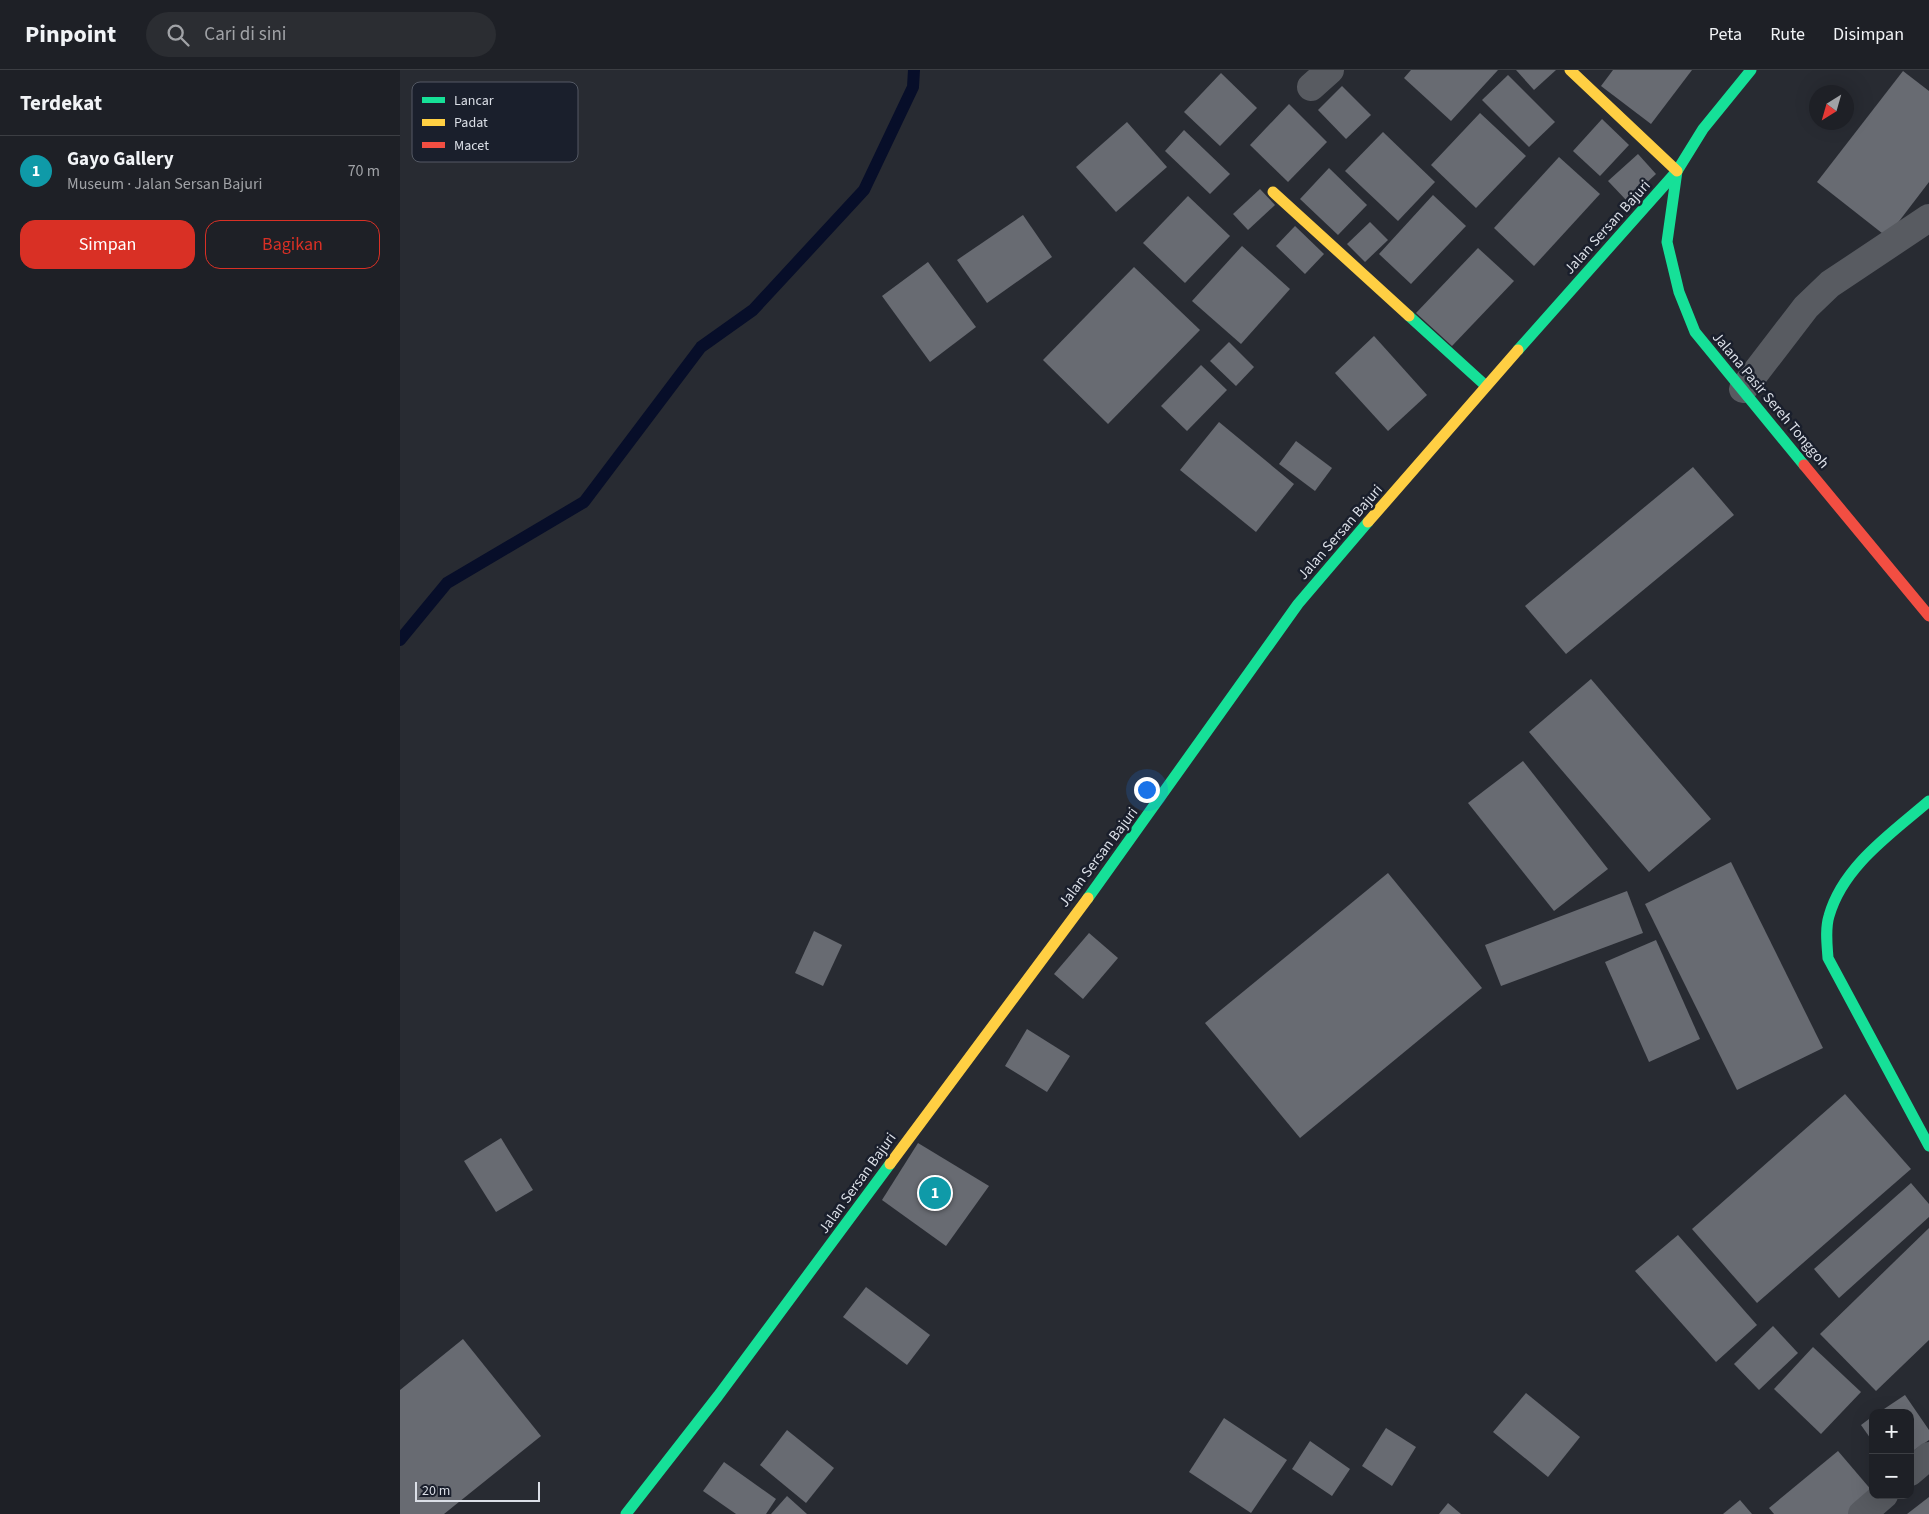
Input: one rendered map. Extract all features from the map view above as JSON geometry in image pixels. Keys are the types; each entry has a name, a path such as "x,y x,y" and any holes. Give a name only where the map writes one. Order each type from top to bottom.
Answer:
{"main road":[{"path":"1570,70 1677,171 1703,129 1751,70"},
{"name":"Jalan Sersan Bajuri","path":"626,1514 718,1396 1124,849 1298,604 1486,386 1677,171"},
{"name":"Jalana Pasir Sereh Tonggoh","path":"1677,171 1666,242 1679,292 1696,332 1929,616"},
{"path":"1273,192 1486,386"},
{"path":"1929,801 1856,867 1834,901 1829,916 1827,940 1828,958 1929,1146"}],"street":[{"path":"1743,389 1806,307 1830,284 1929,218"},
{"path":"1914,1469 1929,1456"},
{"path":"1862,1514 1879,1499"}],"building":[{"path":"1411,70 1498,70 1451,121 1404,78"},
{"path":"1516,70 1556,70 1534,90"},
{"path":"1613,70 1692,70 1651,124 1601,86"},
{"path":"1903,71 1929,91 1929,182 1887,237 1817,182"},
{"path":"1221,73 1257,108 1220,146 1184,112"},
{"path":"1508,75 1555,122 1529,147 1482,100"},
{"path":"1342,86 1371,115 1346,139 1318,110"},
{"path":"1289,104 1327,142 1288,182 1250,145"},
{"path":"1480,113 1526,156 1476,208 1431,165"},
{"path":"1602,119 1629,145 1600,176 1573,151"},
{"path":"1127,122 1167,167 1116,212 1076,167"},
{"path":"1184,130 1230,174 1210,194 1165,151"},
{"path":"1383,132 1435,182 1398,221 1345,171"},
{"path":"1638,154 1656,174 1627,201 1608,181"},
{"path":"1559,157 1600,194 1534,266 1494,228"},
{"path":"1329,168 1367,205 1338,235 1300,199"},
{"path":"1260,189 1275,205 1248,230 1233,214"},
{"path":"1433,195 1466,226 1411,284 1379,254"},
{"path":"1188,196 1230,236 1185,283 1143,243"},
{"path":"1023,215 1052,257 987,303 957,260"},
{"path":"1370,222 1388,240 1365,262 1347,244"},
{"path":"1295,226 1324,254 1305,274 1276,246"},
{"path":"1242,246 1290,289 1241,344 1192,301"},
{"path":"1478,248 1514,281 1452,346 1416,313"},
{"path":"928,262 976,327 930,362 882,296"},
{"path":"1134,267 1200,330 1108,424 1043,360"},
{"path":"1374,336 1427,395 1388,431 1335,373"},
{"path":"1229,342 1254,367 1236,386 1210,361"},
{"path":"1201,365 1227,390 1187,431 1161,406"},
{"path":"1219,422 1294,484 1256,532 1180,470"},
{"path":"1296,441 1332,468 1315,491 1279,464"},
{"path":"1693,467 1734,515 1566,654 1525,606"},
{"path":"1591,679 1711,819 1649,872 1529,732"},
{"path":"1523,761 1608,869 1554,911 1468,803"},
{"path":"1731,862 1823,1048 1737,1090 1645,904"},
{"path":"1388,873 1482,988 1300,1138 1205,1023"},
{"path":"1627,891 1643,933 1501,986 1485,945"},
{"path":"814,931 842,945 823,986 795,973"},
{"path":"1089,933 1118,958 1083,999 1054,974"},
{"path":"1656,940 1700,1039 1649,1062 1605,962"},
{"path":"1027,1029 1070,1056 1047,1092 1005,1066"},
{"path":"1845,1094 1911,1169 1757,1303 1692,1229"},
{"path":"501,1138 533,1190 496,1212 464,1161"},
{"path":"918,1143 989,1186 946,1246 882,1200"},
{"path":"1911,1183 1929,1204 1929,1217 1839,1298 1814,1269"},
{"path":"1929,1228 1929,1340 1876,1391 1820,1334"},
{"path":"1678,1235 1757,1325 1716,1362 1635,1271"},
{"path":"866,1287 930,1335 907,1365 843,1317"},
{"path":"1773,1326 1798,1353 1759,1390 1734,1364"},
{"path":"463,1339 541,1436 444,1514 400,1514 400,1390"},
{"path":"1813,1347 1861,1392 1821,1434 1774,1389"},
{"path":"1526,1393 1580,1437 1548,1477 1493,1432"},
{"path":"1905,1395 1929,1430 1929,1440 1914,1450 1914,1409 1884,1409"},
{"path":"1224,1418 1287,1460 1251,1513 1189,1472"},
{"path":"1869,1419 1869,1436 1861,1425"},
{"path":"1386,1428 1416,1447 1392,1486 1362,1466"},
{"path":"787,1430 834,1468 806,1503 760,1465"},
{"path":"1310,1441 1350,1469 1332,1496 1292,1469"},
{"path":"1838,1451 1869,1487 1869,1496 1849,1514 1774,1514 1769,1508"},
{"path":"724,1462 776,1499 766,1514 736,1514 703,1491"},
{"path":"787,1496 807,1514 771,1514"},
{"path":"1929,1497 1929,1514 1907,1514"},
{"path":"1740,1500 1752,1514 1723,1514"},
{"path":"1448,1503 1461,1514 1439,1514"}],"waterway":[{"path":"400,640 447,583 584,502 701,347 753,310 864,190 913,87 914,70"}],"traffic: fast":[{"path":"1518,350 1677,171 1703,129 1751,70"},
{"path":"1677,171 1667,242 1679,292 1695,332 1804,465"},
{"path":"1409,316 1486,386"},
{"path":"1088,898 1298,604 1368,522"},
{"path":"1929,801 1885,838 1857,866 1845,881 1836,898 1827,926 1828,958 1929,1146"},
{"path":"626,1514 718,1396 890,1164"}],"traffic: slow":[{"path":"1570,70 1677,171"},
{"path":"1273,192 1409,316"},
{"path":"1368,522 1518,350"},
{"path":"890,1164 1088,898"}],"traffic: jam":[{"path":"1804,465 1929,616"}],"place":[{"name":"Gayo Gallery","path":"935,1193"}]}
